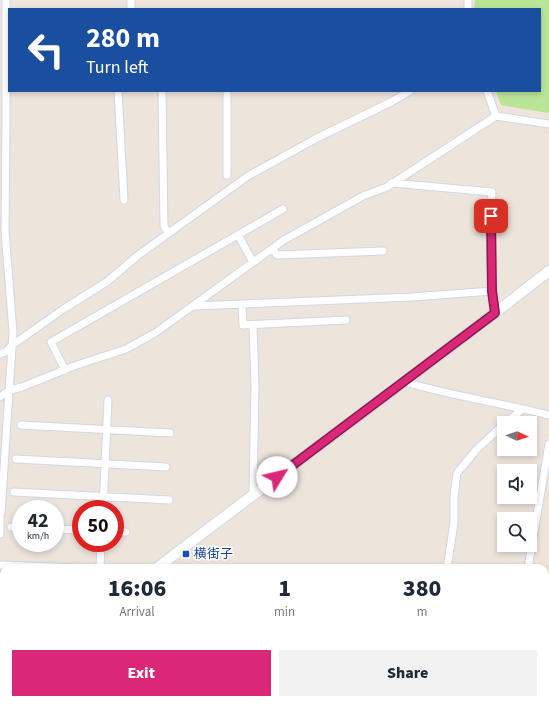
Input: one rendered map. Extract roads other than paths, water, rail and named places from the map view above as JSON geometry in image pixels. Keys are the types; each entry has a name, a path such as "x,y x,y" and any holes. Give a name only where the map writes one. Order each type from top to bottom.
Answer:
{"main road":[{"path":"162,564 253,494 405,382 549,271"}],"street":[{"path":"0,534 0,513 13,332 5,231 3,159 3,64 6,0"},
{"path":"118,92 124,200"},
{"path":"162,92 164,226 168,233"},
{"path":"227,92 227,175"},
{"path":"0,354 6,352 11,346 62,310 108,281 137,256 248,176 317,138 408,92"},
{"path":"487,92 496,116"},
{"path":"0,397 10,390 126,349 155,332 193,306 284,240 362,196 387,187 496,116 549,124"},
{"path":"392,183 492,192 490,258 495,313"},
{"path":"65,370 51,342 283,209"},
{"path":"238,235 253,262"},
{"path":"272,249 276,255 384,250"},
{"path":"193,306 412,297 492,291"},
{"path":"242,305 243,325 346,320"},
{"path":"253,325 255,385 253,494"},
{"path":"405,382 424,388 549,415"},
{"path":"104,500 108,400"},
{"path":"515,416 523,409"},
{"path":"21,425 170,432"},
{"path":"448,564 454,524 454,496 457,473 477,449 497,431"},
{"path":"529,564 549,444"},
{"path":"16,459 166,467"},
{"path":"14,492 169,500"},
{"path":"100,564 101,552"}],"place":[{"name":"横街子","path":"186,554"}]}
